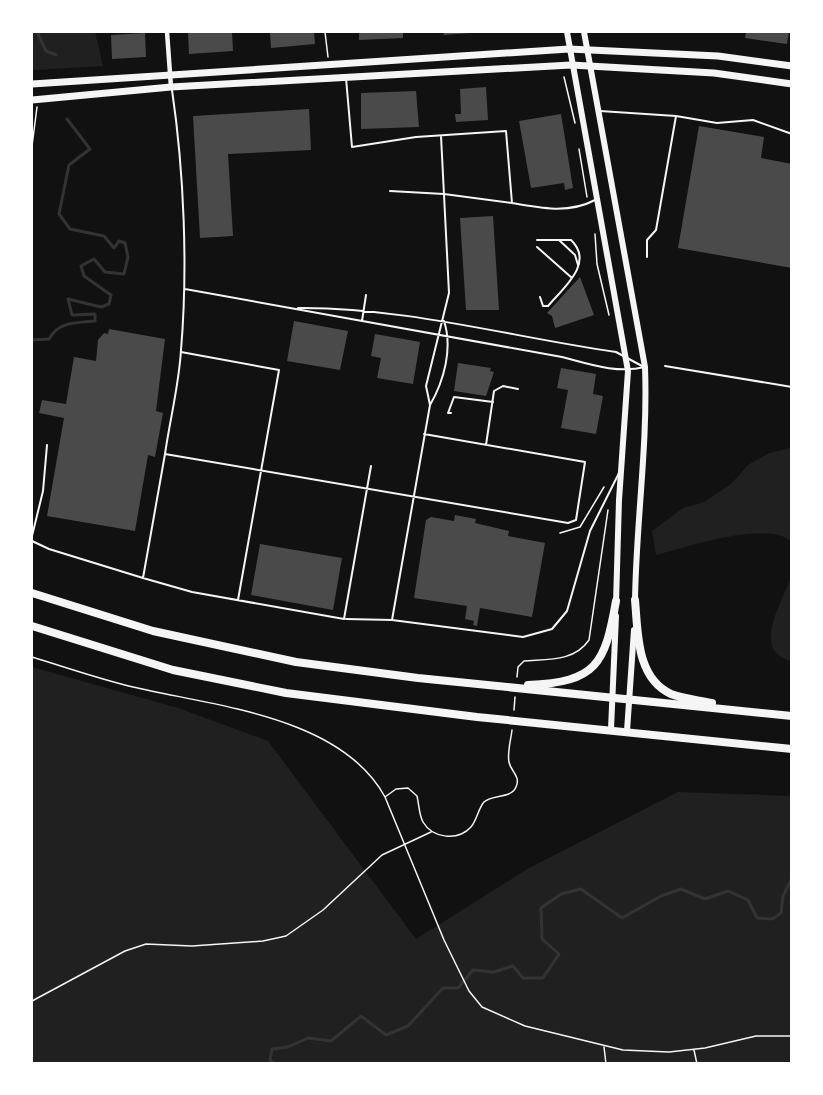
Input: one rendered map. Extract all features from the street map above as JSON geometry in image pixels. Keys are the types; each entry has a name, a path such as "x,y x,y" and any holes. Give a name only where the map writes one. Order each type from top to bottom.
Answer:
{"highway":[{"path":"32,593 153,631 296,663 366,673 792,716"},
{"path":"635,600 642,658 656,684 676,696 757,712"},
{"path":"501,686 562,682 584,674 604,653 609,641 616,601"},
{"path":"32,626 173,670 286,693 477,717 627,730 792,749"}],"main road":[{"path":"32,84 569,49 718,56 792,66"},
{"path":"34,100 171,87 571,65 714,73 792,84"}],"street":[{"path":"167,32 171,87"},
{"path":"567,32 571,65 628,371 611,729"},
{"path":"584,32 645,367 645,424 636,529 635,600 627,730"}],"lane":[{"path":"346,77 352,147 441,135 506,131 512,203"},
{"path":"143,578 181,352 184,289 179,155 171,87"},
{"path":"598,111 676,116 717,123 753,120 792,134"},
{"path":"647,257 647,240 657,230 676,116"},
{"path":"430,405 426,386 436,335 444,321 449,277 441,135"},
{"path":"390,192 444,194 555,209 585,206 597,199"},
{"path":"537,240 571,240 578,246 579,269 548,306 543,306 540,297"},
{"path":"559,240 575,255 579,269"},
{"path":"537,247 572,278"},
{"path":"184,289 628,371 645,367"},
{"path":"362,321 366,295"},
{"path":"290,308 364,312 444,321 627,356 645,367"},
{"path":"392,620 424,434 430,405 439,386 449,337 444,321"},
{"path":"181,352 279,370 238,600"},
{"path":"665,366 792,387"},
{"path":"486,445 494,392 500,387 518,388"},
{"path":"451,413 448,413 450,402 454,397 493,402"},
{"path":"165,454 568,523 576,520 585,462 424,434"},
{"path":"32,536 43,491 47,445"},
{"path":"344,619 371,466"},
{"path":"32,541 192,592 344,619 392,620 523,637 538,635 558,625 571,603 590,531 622,468"}],"path":[{"path":"325,32 330,64"},
{"path":"32,146 34,100"},
{"path":"561,533 580,527 605,485"},
{"path":"32,657 129,686 310,731 327,739 353,759 379,786 385,796 458,970 469,991 482,1007 514,1022 623,1050 669,1052 694,1050 756,1035 792,1036"},
{"path":"385,796 396,789 408,788 414,791 423,822 431,832 442,836 461,834 474,824 484,802 514,791 517,776 509,762 509,757"},
{"path":"32,1001 124,951 146,944 192,946 263,941 286,936 323,910 382,855 431,832"},
{"path":"604,1046 606,1064"},
{"path":"694,1050 697,1064"}],"shaded area":[{"path":"32,32 95,32 103,66 32,70"},
{"path":"791,448 791,541 780,535 746,534 656,555 652,531 683,508 704,502 731,484 748,465 769,453"},
{"path":"791,577 792,661 779,656 773,647 771,636 777,611"},
{"path":"32,667 178,708 268,741 416,939 529,868 678,792 791,796 791,1063 32,1063"}],"building":[{"path":"188,32 232,32 233,51 189,54"},
{"path":"270,32 314,32 315,44 271,48"},
{"path":"359,32 403,32 403,38 359,40"},
{"path":"443,32 471,32 471,33 444,35"},
{"path":"746,32 789,32 787,44 745,38"},
{"path":"145,33 146,57 112,59 111,35"},
{"path":"486,87 488,120 456,122 455,114 461,114 460,89"},
{"path":"416,91 419,127 361,129 361,93"},
{"path":"309,109 311,150 228,154 233,236 200,238 193,116"},
{"path":"561,114 573,188 565,190 564,183 531,188 519,121"},
{"path":"699,126 764,137 761,158 792,164 792,268 678,248"},
{"path":"493,216 499,310 466,310 460,218"},
{"path":"580,277 594,315 555,328 552,316 547,313"},
{"path":"294,321 348,331 340,370 287,361"},
{"path":"109,329 165,339 156,411 163,413 155,457 148,455 135,531 47,516 64,418 39,413 42,400 66,404 74,357 96,361 98,340 104,333 108,334"},
{"path":"375,334 420,342 413,384 377,378 381,358 371,356"},
{"path":"458,363 491,368 490,371 494,372 486,396 454,391"},
{"path":"561,368 596,374 593,394 603,396 596,434 561,428 568,390 557,388"},
{"path":"455,515 476,519 475,523 509,531 508,536 545,543 532,617 480,608 477,626 473,625 474,621 465,619 467,606 414,598 426,520 431,517 454,521"},
{"path":"260,544 342,558 333,610 251,595"}],"waterway":[{"path":"39,32 46,51 56,55"},
{"path":"32,340 49,339 58,329 69,324 95,321 95,314 72,315 68,299 101,307 109,304 111,295 84,276 81,266 94,259 105,272 124,274 128,257 125,243 119,241 114,248 104,236 70,229 59,214 69,165 90,149 67,119"},
{"path":"274,1064 270,1060 272,1049 288,1047 308,1038 331,1041 361,1016 386,1035 408,1026 443,988 458,988 473,970 494,972 513,966 523,978 543,978 559,954 542,939 541,908 561,894 581,889 622,918 661,896 681,889 705,899 728,891 748,900 757,918 772,919 781,913 783,896 792,878"},
{"path":"110,1064 115,1064"}]}
